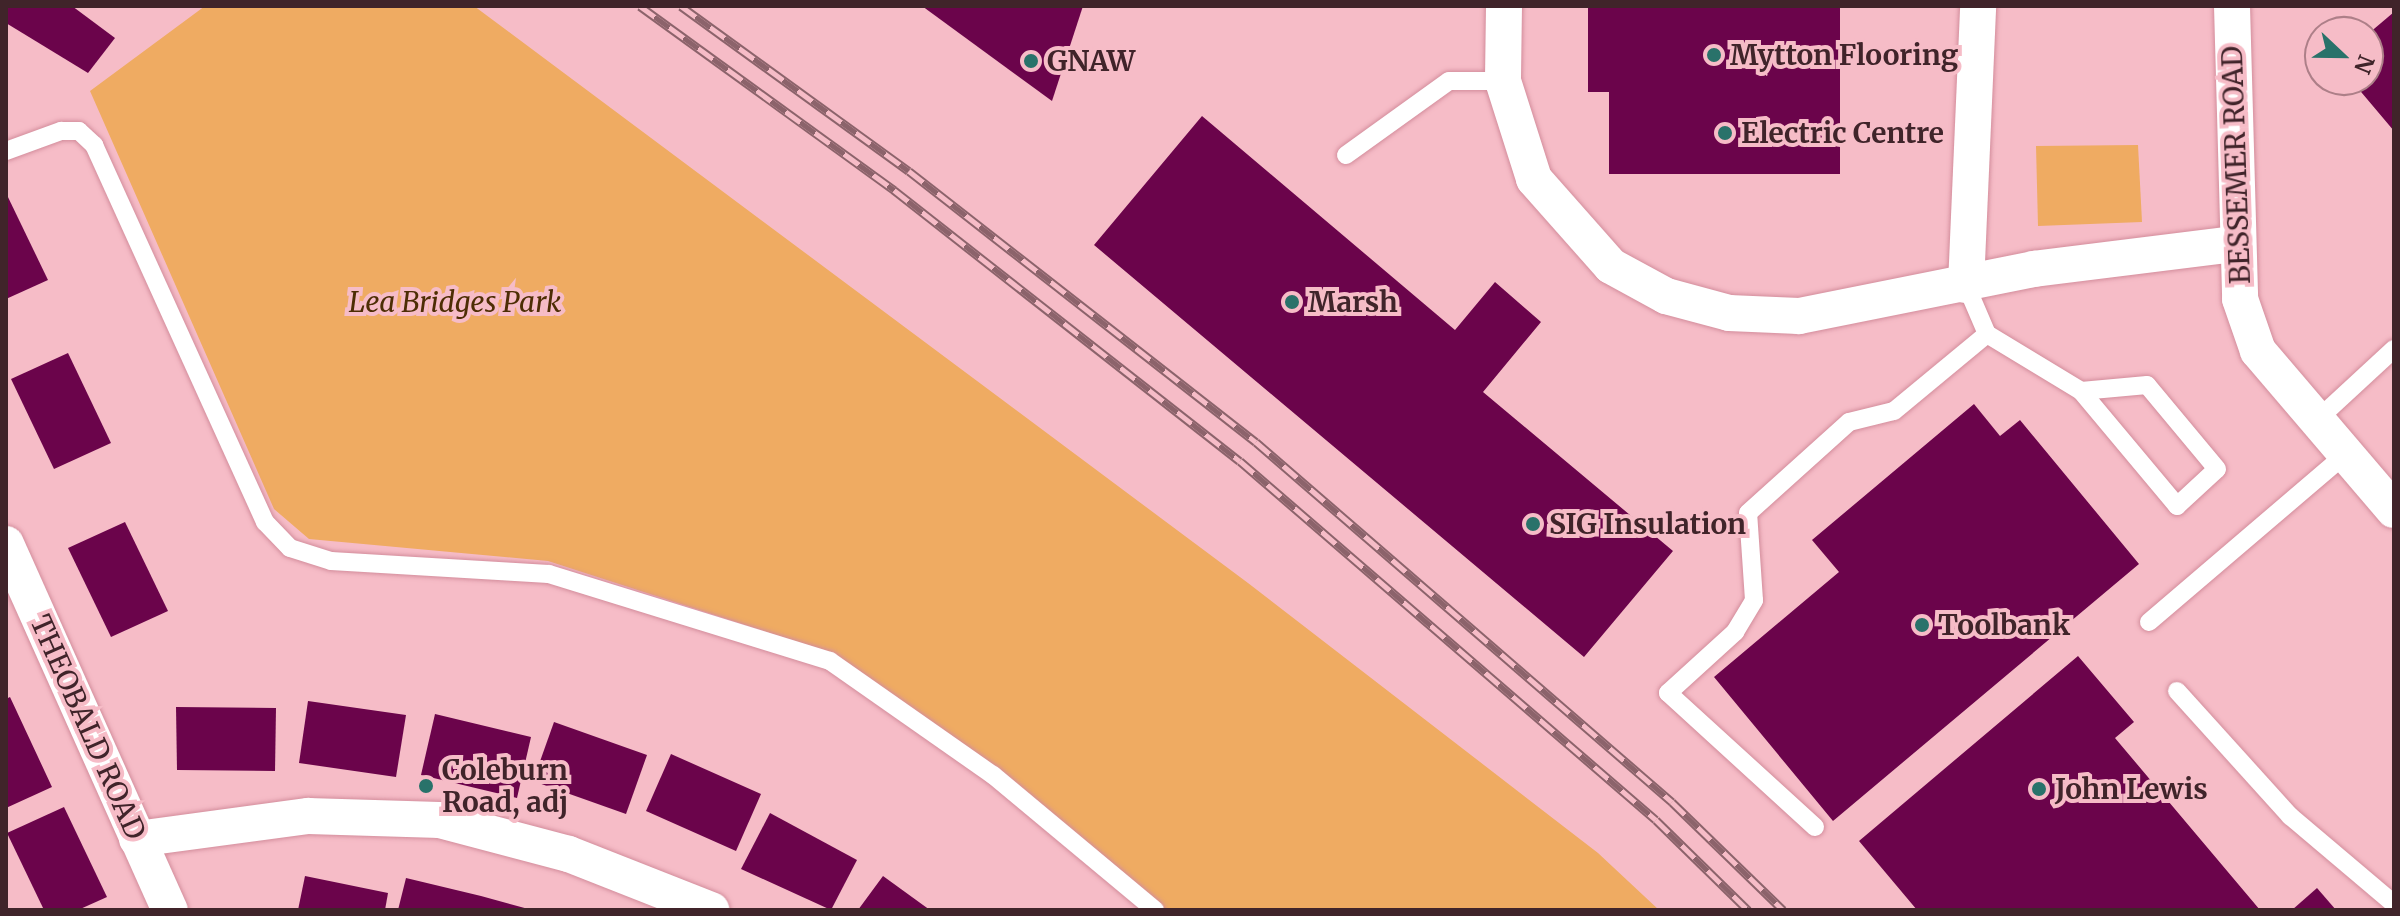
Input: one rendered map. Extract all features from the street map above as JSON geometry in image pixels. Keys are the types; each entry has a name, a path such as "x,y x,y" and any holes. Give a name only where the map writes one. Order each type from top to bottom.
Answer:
{"street":[{"path":"1504,6 1503,81 1534,179 1611,266 1666,296 1729,313 1799,316 2034,269 2235,244"},
{"path":"1966,285 1978,6"},
{"name":"BESSEMER ROAD","path":"2232,6 2235,244 2240,299 2258,351 2394,510"},
{"name":"THEOBALD ROAD","path":"6,544 170,910"},
{"path":"137,839 308,816 440,820 569,854 711,910"}],"lane":[{"path":"1346,155 1449,81 1503,81"},
{"path":"6,151 61,131 79,131 94,145 265,522 290,548 331,561 549,574 830,661 993,775 1155,910"},
{"path":"1966,285 1987,334 2081,391 2177,506 2217,469 2147,385 2081,391"},
{"path":"1815,827 1668,693 1735,632 1754,600 1748,513 1849,422 1894,411 1987,334"},
{"path":"2317,420 2394,349"},
{"path":"2149,622 2346,454"},
{"path":"2177,691 2290,816 2394,904"}],"green space":[{"name":"Lea Bridges Park","path":"205,6 474,6 1248,583 1598,853 1659,910 1159,910 813,647 548,561 309,539 274,509 90,91"},
{"path":"2138,145 2142,222 2038,226 2036,146"}],"building":[{"path":"6,6 72,6 115,38 88,73 6,23"},
{"name":"GNAW","path":"922,6 1083,6 1052,101"},
{"path":"1588,6 1840,6 1840,174 1609,174 1609,92 1588,92"},
{"path":"2394,12 2394,131 2364,96 2384,96 2384,20"},
{"name":"Marsh","path":"1202,116 1455,330 1495,282 1541,322 1483,392 1673,551 1584,657 1094,245"},
{"path":"6,193 48,280 6,299"},
{"path":"68,353 111,443 54,469 11,379"},
{"name":"Toolbank","path":"1974,404 2000,436 2020,420 2139,564 1833,821 1714,677 1839,572 1812,540"},
{"path":"125,522 168,611 111,637 68,548"},
{"name":"John Lewis","path":"2078,656 2134,722 2115,738 2260,910 1917,910 1859,841"},
{"path":"10,697 52,787 6,808 6,699"},
{"path":"308,701 406,715 396,777 299,763"},
{"path":"176,707 276,708 275,771 177,770"},
{"path":"435,714 531,737 517,798 421,775"},
{"path":"554,722 647,755 626,814 533,781"},
{"path":"671,754 761,794 736,851 646,811"},
{"path":"64,807 107,897 78,910 44,910 7,833"},
{"path":"770,813 857,860 831,910 741,869"},
{"path":"305,876 388,893 385,910 298,910"},
{"path":"883,876 923,905 930,910 858,910"},
{"path":"406,878 481,896 532,910 398,910"},
{"path":"2317,888 2336,910 2292,910"}],"railway":[{"path":"640,6 894,190 1240,461 1656,820 1748,910"},
{"path":"681,6 909,171 1256,442 1672,802 1783,910"}],"place":[{"name":"Mytton Flooring","path":"1714,55"},
{"name":"GNAW","path":"1031,61"},
{"name":"Electric Centre","path":"1725,133"},
{"name":"Marsh","path":"1292,302"},
{"name":"SIG Insulation","path":"1533,524"},
{"name":"Toolbank","path":"1922,625"},
{"name":"Coleburn Road, adj","path":"426,786"},
{"name":"John Lewis","path":"2039,789"}]}
